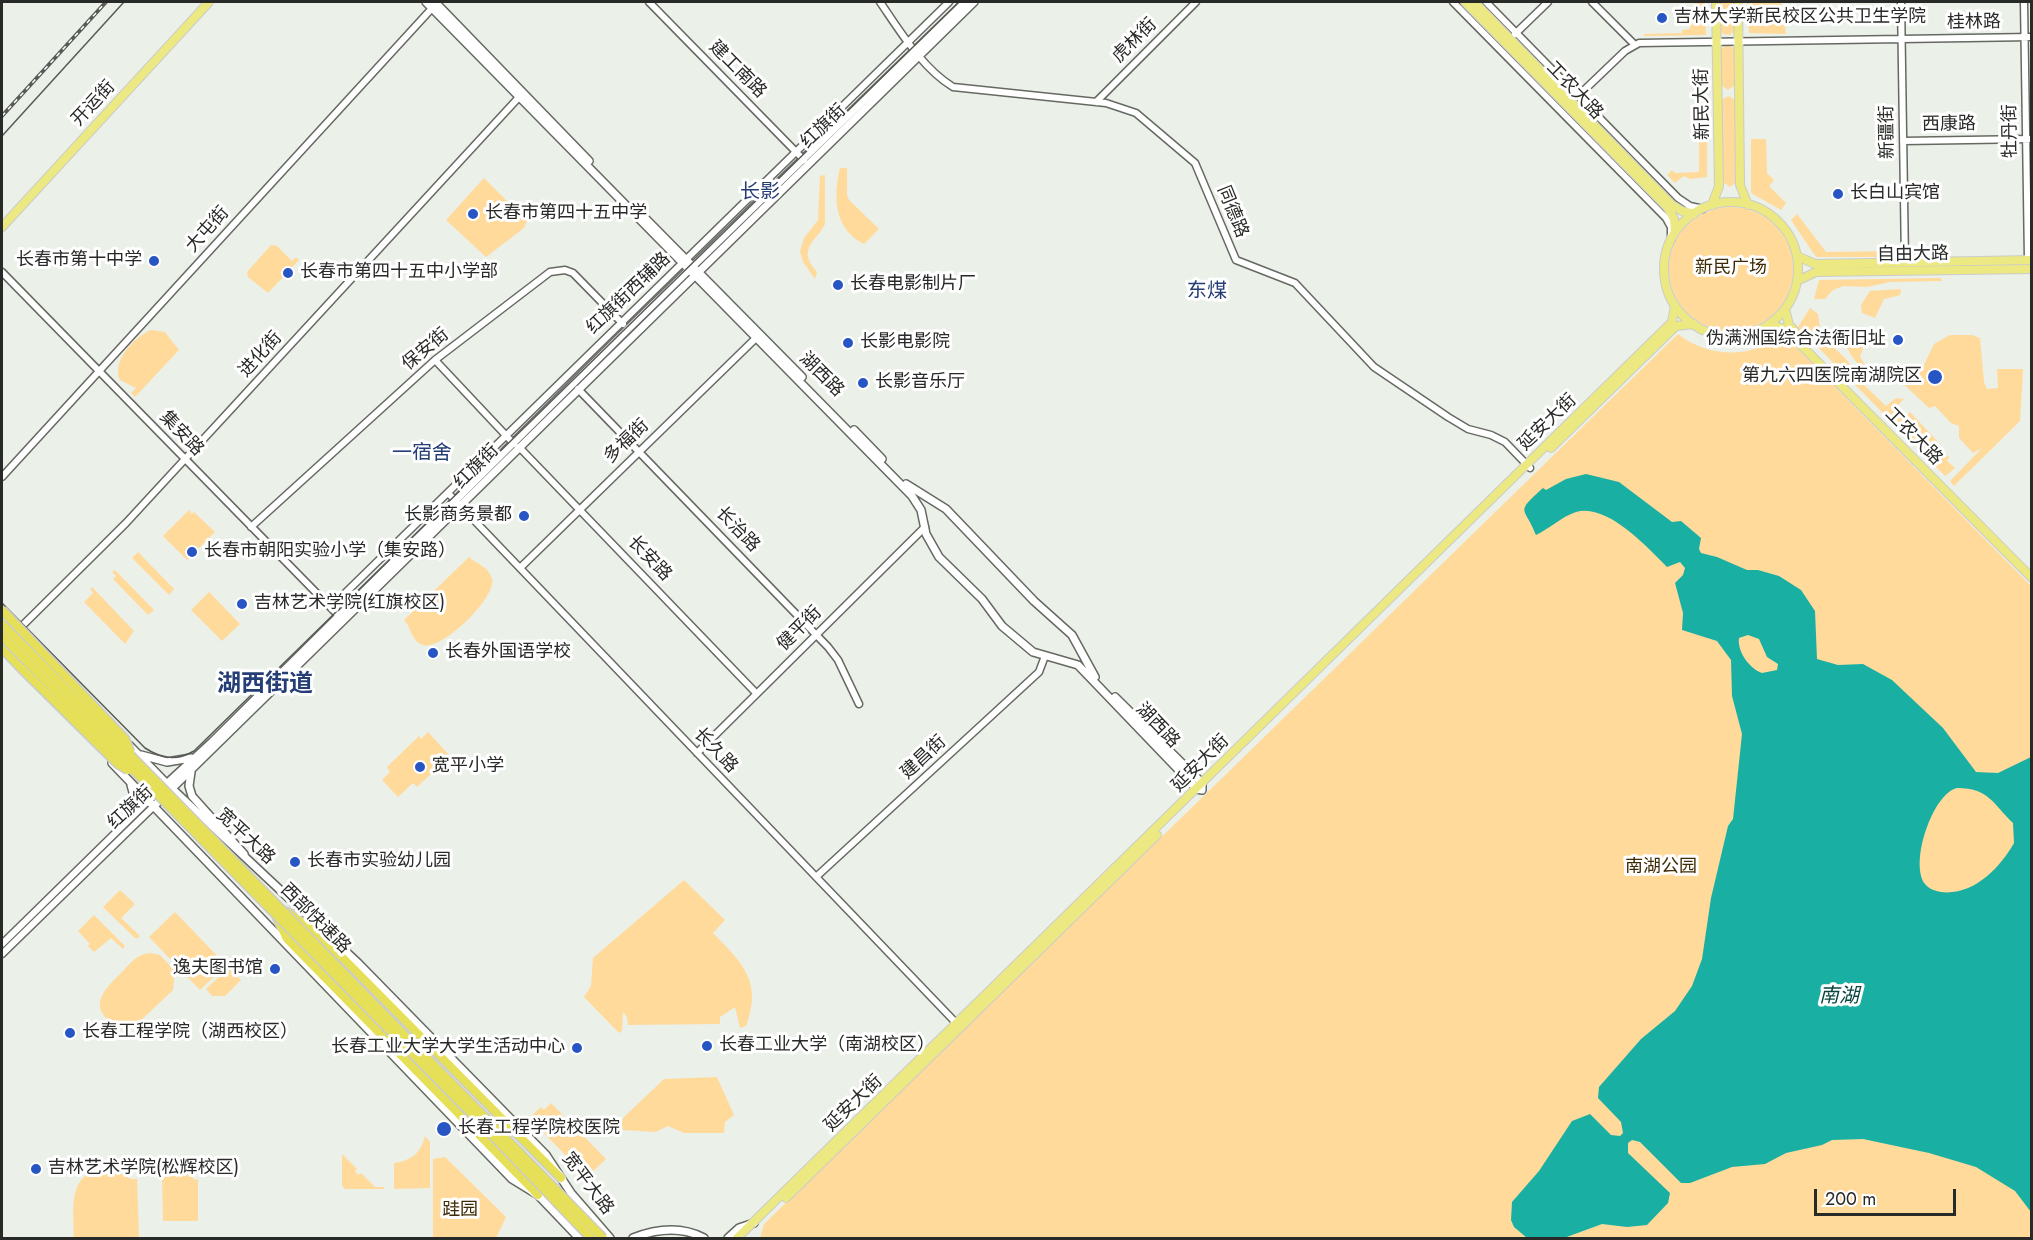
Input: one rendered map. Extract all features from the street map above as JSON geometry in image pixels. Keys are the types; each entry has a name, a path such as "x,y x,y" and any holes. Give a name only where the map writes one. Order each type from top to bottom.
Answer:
{"highway":[{"path":"2,610 125,739 135,756"},
{"name":"西部快速路","path":"2,624 135,756 591,1239"},
{"name":"西部快速路","path":"2,636 142,779 281,913 606,1237"},
{"path":"2,647 118,764 142,779"},
{"path":"2,655 22,669"},
{"path":"281,913 309,927 346,960 561,1178"},
{"path":"281,913 287,939 537,1195"}],"main road":[{"name":"开运街","path":"2,227 209,2"},
{"name":"湖西路","path":"426,2 435,4 684,261 911,489 946,509 1034,601 1072,635 1080,645 1091,673 1200,788"},
{"name":"红旗街","path":"153,807 191,772 516,445 628,329 694,271 965,2"},
{"name":"红旗街","path":"516,445 578,389 804,160 917,52 974,2"},
{"name":"工农大路","path":"1465,2 1668,208 1674,219 1673,236"},
{"name":"工农大路","path":"1474,2 1513,35 1672,205 1694,214"},
{"name":"新民大街","path":"1712,205 1719,186 1716,2"},
{"name":"新民大街","path":"1738,2 1740,185 1748,205"},
{"path":"1729,202 1748,205 1764,211 1779,222 1790,237 1797,256 1797,281 1785,309 1768,324 1754,332 1732,336 1711,333 1694,324 1675,305 1664,275 1665,260 1673,236 1694,214 1712,205 1729,202"},
{"name":"自由大路","path":"1797,256 1815,264 2030,260"},
{"name":"自由大路","path":"1797,281 1816,272 2031,268"},
{"name":"湖西路","path":"694,271 756,338 912,496 921,510 925,527 939,557 982,599 1002,626 1022,645 1045,656 1068,660 1078,665 1200,788"},
{"name":"延安大街","path":"1529,466 1672,322 1675,305"},
{"name":"工农大路","path":"1785,309 1789,325 2031,572"},
{"name":"延安大街","path":"744,1239 1529,466 1676,326 1694,324"},
{"name":"工农大路","path":"1768,324 1785,329 2031,578"},
{"name":"红旗街","path":"148,801 457,504"},
{"name":"宽平大路","path":"2,618 135,756 358,963 546,1155 606,1237"},
{"path":"2,647 58,709 512,1179 537,1195 579,1239"},
{"path":"135,756 167,762 196,756"},
{"path":"191,772 189,786 192,796 240,847 249,861"},
{"path":"127,778 135,797 134,813"},
{"name":"延安大街","path":"737,1239 959,1026"},
{"path":"728,1239 738,1228 754,1223"},
{"path":"633,1239 647,1233 670,1230 693,1233 705,1239"},
{"path":"606,1237 615,1239"}],"street":[{"name":"建工南路","path":"649,2 804,160"},
{"name":"同德路","path":"880,2 908,42 937,75 952,87 1118,105 1136,113 1195,164 1236,260 1295,283 1374,367 1468,429 1491,435 1505,442 1529,466"},
{"name":"红旗街西辅路","path":"331,608 949,2"},
{"name":"虎林街","path":"1096,102 1196,2"},
{"path":"1453,2 1666,218 1673,236"},
{"path":"1486,2 1513,35 1578,96 1678,198 1690,206 1703,209"},
{"path":"1513,35 1548,2"},
{"path":"1578,96 1634,44 1592,2"},
{"name":"新疆街","path":"1901,2 1905,262"},
{"name":"牡丹街","path":"2024,2 2028,37 2030,260"},
{"name":"大屯街","path":"2,477 435,4"},
{"name":"桂林路","path":"1634,44 2028,37"},
{"name":"进化街","path":"15,633 126,523 521,94"},
{"name":"西康路","path":"1903,141 2029,139"},
{"name":"保安街","path":"251,527 435,360 550,272 558,270 573,273 628,329"},
{"name":"集安路","path":"2,272 340,617"},
{"name":"多福街","path":"520,568 756,338"},
{"name":"长安路","path":"435,360 756,693"},
{"name":"长治路","path":"578,389 817,634 838,660 859,704"},
{"name":"长久路","path":"448,494 959,1026"},
{"name":"健平街","path":"697,753 925,527"},
{"name":"建昌街","path":"816,877 1039,672 1045,656"},
{"name":"红旗街","path":"2,944 148,801"},
{"name":"红旗街","path":"2,954 153,807"}],"green space":[{"path":"1696,2 1705,2 1706,35 1644,36 1644,34 1682,33 1682,30 1690,29 1690,10"},
{"path":"1719,2 1735,2 1735,30 1730,35 1723,34 1720,30"},
{"path":"1747,2 1781,2 1786,34 1749,33"},
{"path":"1727,45 1734,48 1735,53 1735,85 1728,90 1721,85 1720,50"},
{"path":"1729,96 1736,101 1737,182 1730,187 1723,182 1721,104 1722,99"},
{"path":"1751,139 1766,139 1767,173 1774,180 1769,186 1786,203 1781,210 1751,193"},
{"path":"1699,142 1707,142 1707,177 1690,179 1684,176 1675,183 1667,175 1672,170 1675,173 1699,172"},
{"path":"840,168 847,168 849,200 879,229 864,244 847,230 838,212 837,190"},
{"path":"825,175 825,224 808,251 811,264 817,272 815,279 803,262 800,251 804,238 818,220 820,176"},
{"path":"484,178 527,221 524,228 486,257 446,220"},
{"name":"新民广场","path":"1731,207 1755,212 1775,225 1788,245 1793,269 1788,293 1775,313 1755,326 1731,331 1707,326 1687,313 1674,293 1669,269 1674,245 1687,225 1707,212"},
{"path":"1797,214 1826,252 1899,251 1899,254 1897,257 1816,257 1791,220"},
{"path":"271,245 277,246 292,261 296,257 299,260 268,293 248,277 247,272"},
{"path":"1941,278 1942,281 1890,282 1867,287 1843,286 1833,290 1825,299 1814,299 1819,280"},
{"path":"1901,289 1900,295 1884,299 1875,318 1862,313 1861,305 1870,291"},
{"path":"1810,308 1818,314 1821,335 1847,360 1859,380 1886,406 1896,398 1904,399 1896,407 1905,417 1910,412 1937,441 1935,444 1949,457 1947,461 1955,468 1945,476 1798,327"},
{"path":"151,330 165,332 179,350 135,397 131,393 136,388 120,380 119,366 121,358 131,344"},
{"path":"1860,332 1867,337 1860,357 1868,373 1856,361 1847,346 1846,334"},
{"name":"南湖公园","path":"1678,334 1703,348 1731,352 1758,348 1784,335 2031,586 2031,1238 760,1238 764,1224"},
{"path":"1950,335 1972,335 1980,338 1984,382 1987,389 1998,388 1997,369 2023,369 2020,421 1954,486 1950,481 1982,448 1973,453 1959,438 1959,426 1951,423 1935,406 1929,408 1897,378 1898,374 1909,385 1921,371 1934,344"},
{"path":"189,510 215,532 187,560 163,536"},
{"path":"138,552 174,589 169,595 132,558"},
{"path":"469,557 486,569 492,579 486,598 454,632 432,645 419,643 404,620"},
{"path":"115,570 154,610 148,615 113,579 116,576 112,572"},
{"path":"92,587 134,631 125,644 84,602 93,593 90,589"},
{"path":"209,592 240,624 222,641 191,610"},
{"path":"428,732 450,756 417,787 413,783 398,797 382,780 390,772 387,767 419,736 421,739"},
{"path":"684,880 725,920 713,933 741,964 751,985 751,1010 746,1026 740,1028 735,1007 720,1017 720,1024 628,1025 627,1017 623,1012 622,1031 619,1033 584,997 591,986 593,958"},
{"path":"120,890 135,904 121,918 140,936 136,939 103,907"},
{"path":"175,912 226,965 200,990 149,937"},
{"path":"94,915 125,946 123,949 111,938 94,952 88,946 90,944 78,931"},
{"path":"150,953 160,955 175,971 173,990 135,1026 117,1026 102,1013 100,1000 103,993 134,960"},
{"path":"229,967 241,980 225,996 212,996 206,989"},
{"path":"717,1077 734,1115 725,1122 724,1133 684,1133 668,1126 656,1132 623,1130 621,1121 625,1116 664,1079"},
{"path":"551,1103 606,1159 587,1177 529,1118 541,1107 544,1110"},
{"path":"425,1136 430,1142 430,1188 394,1189 394,1163 414,1155 421,1147"},
{"path":"342,1154 357,1169 355,1171 358,1175 361,1173 375,1187 384,1187 384,1189 345,1189 342,1186"},
{"name":"跬园","path":"445,1157 506,1217 496,1238 433,1238 433,1159"},
{"path":"156,1164 193,1164 193,1179 198,1180 198,1221 163,1221 162,1176 156,1176"},
{"path":"110,1168 131,1179 137,1179 139,1238 74,1238 74,1203 79,1183 96,1171"}],"water":[{"name":"南湖","path":"1586,474 1619,482 1672,522 1681,521 1701,538 1699,549 1701,553 1747,570 1758,570 1779,576 1801,590 1815,611 1817,659 1838,665 1863,664 1892,680 1943,728 1976,772 1998,773 2031,757 2031,1212 2015,1191 1976,1167 1929,1153 1863,1139 1832,1140 1822,1145 1786,1153 1765,1164 1732,1167 1690,1183 1681,1183 1640,1142 1632,1140 1628,1143 1628,1153 1670,1193 1668,1203 1647,1225 1627,1227 1602,1224 1564,1238 1527,1238 1514,1227 1511,1220 1512,1202 1539,1171 1572,1121 1590,1114 1611,1135 1620,1136 1623,1133 1621,1122 1598,1098 1599,1087 1641,1039 1675,1011 1692,986 1702,959 1711,898 1728,826 1733,819 1742,734 1732,696 1731,660 1717,641 1682,630 1683,613 1675,583 1683,575 1685,568 1680,562 1667,567 1626,529 1613,520 1588,511 1571,514 1536,535 1524,510 1525,507 1543,488 1546,490 1566,479","holes":["1748,635 1759,639 1767,657 1778,664 1777,670 1762,673 1749,664 1742,654 1739,643 1739,638","1957,788 1976,791 1990,798 2013,823 2014,843 1993,871 1974,885 1964,890 1941,892 1925,884 1921,874 1922,846 1932,815 1948,793"]}],"tram line":[{"path":"2,136 124,2"},
{"path":"2,603 145,748 157,755 170,757 182,756 194,751 959,2"}],"railway":[{"path":"2,116 106,2"}],"place":[{"name":"吉林大学新民校区公共卫生学院","path":"1662,18"},
{"name":"长白山宾馆","path":"1838,194"},
{"name":"长春市第四十五中学","path":"473,214"},
{"name":"长春市第十中学","path":"154,261"},
{"name":"长春市第四十五中小学部","path":"288,273"},
{"name":"长春电影制片厂","path":"838,285"},
{"name":"伪满洲国综合法衙旧址","path":"1898,340"},
{"name":"长影电影院","path":"848,343"},
{"name":"第九六四医院南湖院区","path":"1935,377"},
{"name":"长影音乐厅","path":"863,383"},
{"name":"长影商务景都","path":"524,516"},
{"name":"长春市朝阳实验小学（集安路）","path":"192,552"},
{"name":"吉林艺术学院(红旗校区)","path":"242,604"},
{"name":"长春外国语学校","path":"433,653"},
{"name":"宽平小学","path":"420,767"},
{"name":"长春市实验幼儿园","path":"295,862"},
{"name":"逸夫图书馆","path":"275,969"},
{"name":"长春工程学院（湖西校区）","path":"70,1033"},
{"name":"长春工业大学（南湖校区）","path":"707,1046"},
{"name":"长春工业大学大学生活动中心","path":"577,1048"},
{"name":"长春工程学院校医院","path":"444,1129"},
{"name":"吉林艺术学院(松辉校区)","path":"36,1169"}],"district":[{"name":"长影","path":"760,193"},
{"name":"东煤","path":"1207,292"},
{"name":"一宿舍","path":"422,454"},
{"name":"湖西街道","path":"265,685"}]}
